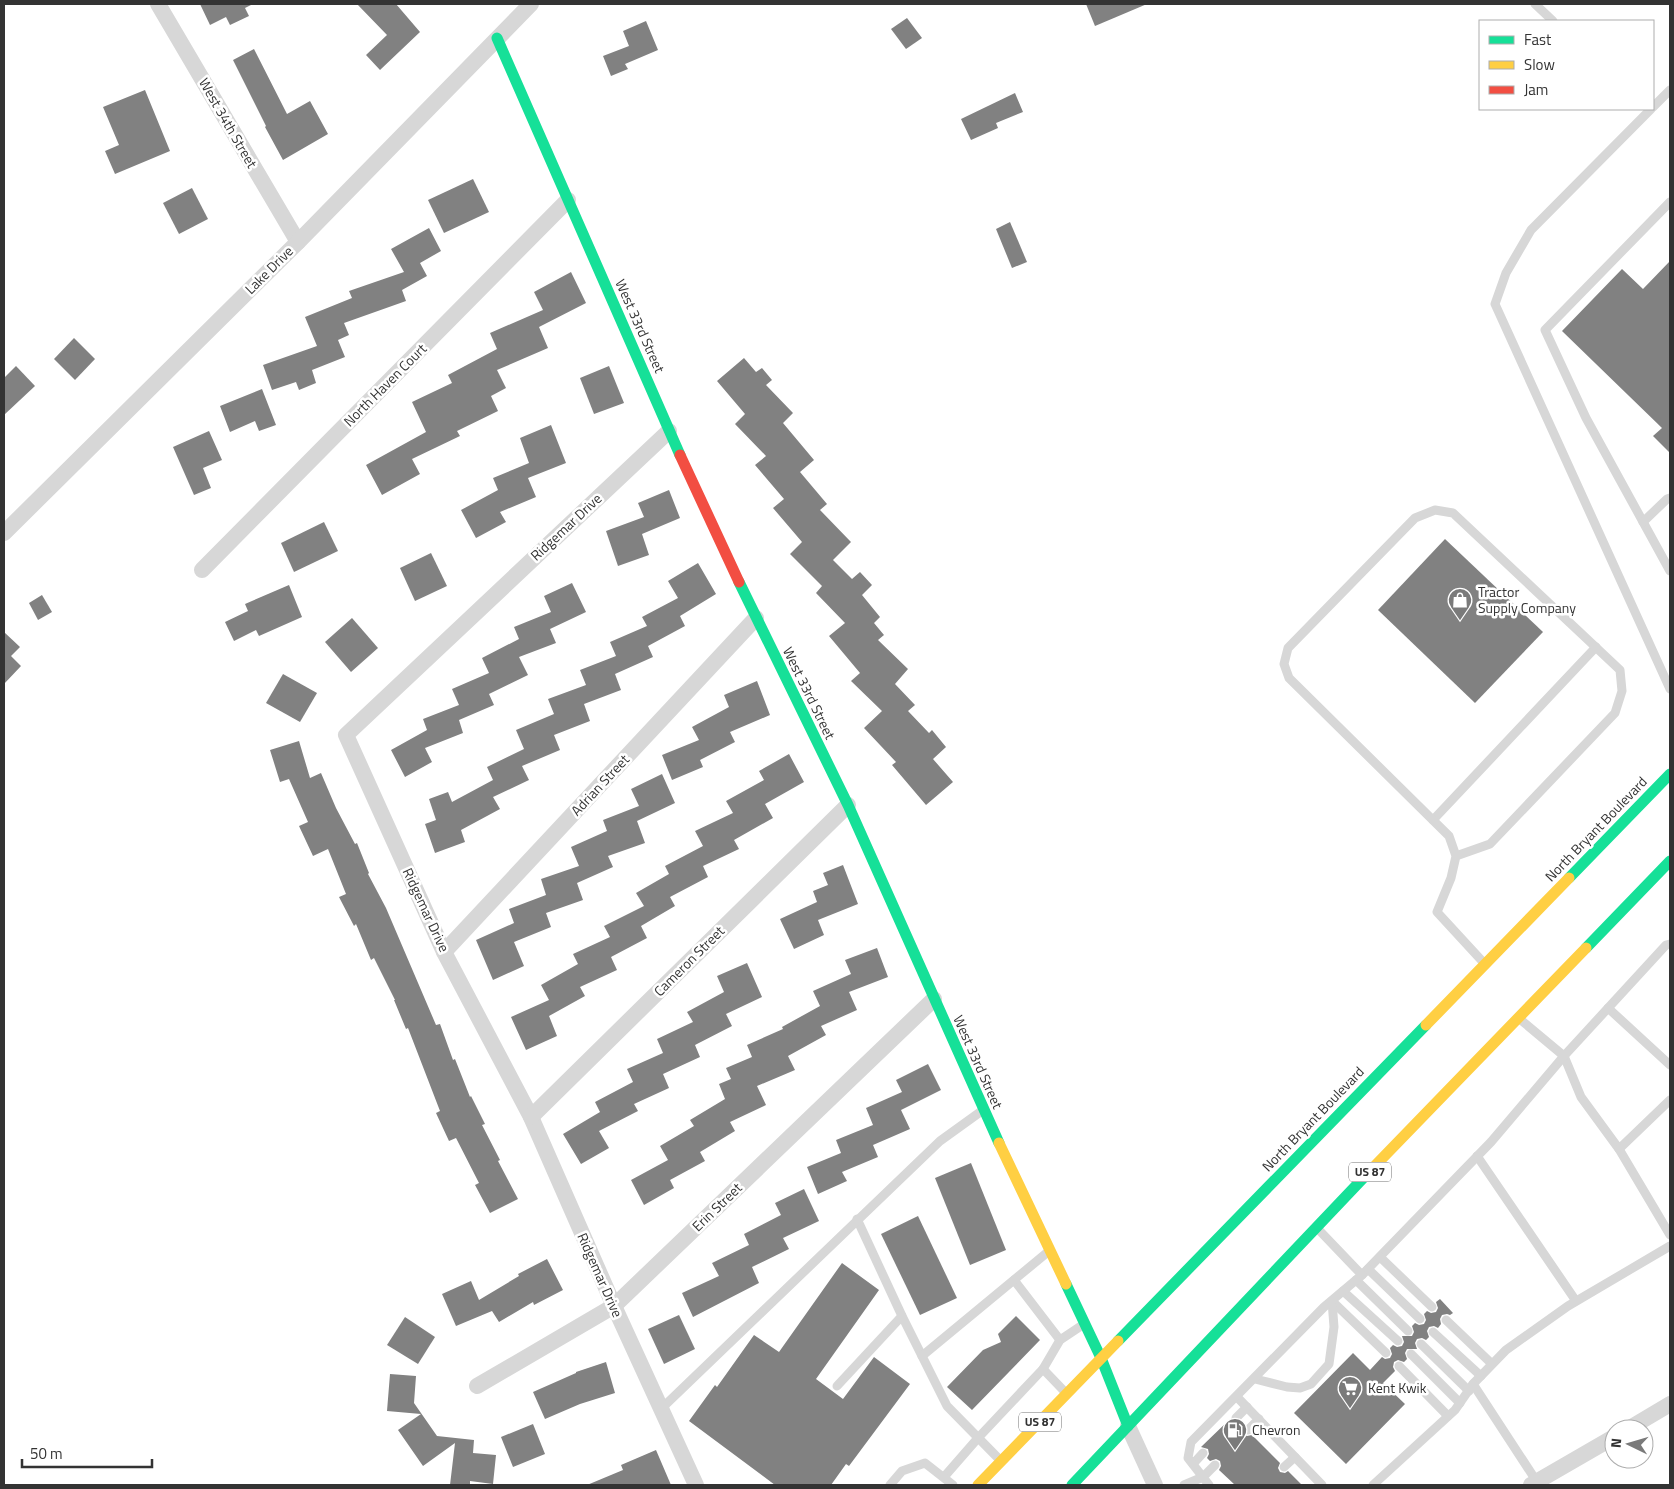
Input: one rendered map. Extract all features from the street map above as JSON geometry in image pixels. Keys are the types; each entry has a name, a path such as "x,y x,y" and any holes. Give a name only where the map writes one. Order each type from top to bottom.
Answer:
{"main road":[{"name":"West 33rd Street","path":"497,38 669,430 756,618 848,805 982,1110 1101,1358 1128,1426"},
{"name":"North Bryant Boulevard","path":"978,1485 1670,774"},
{"name":"US 87","path":"1072,1485 1316,1228 1670,861"}],"street":[{"name":"West 34th Street","path":"158,4 298,242"},
{"name":"Lake Drive","path":"4,533 298,242 531,4"},
{"name":"North Haven Court","path":"202,570 568,200"},
{"name":"Ridgemar Drive","path":"669,430 346,735 444,952 531,1117 614,1306 696,1485"},
{"name":"Adrian Street","path":"444,952 756,618"},
{"name":"Cameron Street","path":"531,1117 848,805"},
{"name":"Erin Street","path":"477,1386 614,1306 934,999"},
{"path":"1645,1419 1670,1404"},
{"path":"1128,1426 1155,1485"},
{"path":"1534,1483 1604,1443"}],"lane":[{"path":"1535,4 1552,20"},
{"path":"1654,105 1670,90"},
{"path":"1648,110 1531,230 1506,273 1495,304 1670,686"},
{"path":"1670,202 1546,330 1586,418 1670,571"},
{"path":"1643,522 1670,498"},
{"path":"1456,856 1490,844 1615,713 1622,691 1620,670 1453,513 1435,510 1415,518 1288,648 1284,664 1289,678 1449,836 1456,856 1451,878 1437,912 1485,964"},
{"path":"1433,820 1596,647"},
{"path":"1209,1485 1188,1458 1191,1442 1332,1301 1362,1275 1477,1156 1564,1056 1666,945 1670,944"},
{"path":"1608,1008 1670,1065"},
{"path":"1519,1018 1564,1056 1581,1097 1619,1149 1670,1235"},
{"path":"1619,1149 1670,1100"},
{"path":"661,1409 940,1141 982,1110"},
{"path":"1477,1156 1576,1301"},
{"path":"857,1219 902,1316 947,1406 1001,1461"},
{"path":"1316,1228 1362,1275 1408,1331"},
{"path":"1373,1485 1448,1416 1471,1387 1506,1350 1576,1301 1670,1246"},
{"path":"922,1356 1050,1250"},
{"path":"1380,1256 1432,1307"},
{"path":"1362,1275 1420,1319"},
{"path":"1014,1280 1060,1340"},
{"path":"1343,1291 1398,1341"},
{"path":"1332,1301 1386,1352"},
{"path":"1255,1378 1300,1388 1312,1384 1328,1364 1334,1327 1332,1301"},
{"path":"837,1386 902,1316"},
{"path":"1446,1320 1492,1364"},
{"path":"944,1477 1043,1369 1060,1340 1084,1324"},
{"path":"1434,1332 1481,1376"},
{"path":"1421,1344 1471,1387 1534,1483"},
{"path":"1411,1354 1460,1403"},
{"path":"1399,1366 1448,1416"},
{"path":"1043,1369 1067,1394"},
{"path":"1237,1397 1322,1485"},
{"path":"1236,1418 1247,1407"},
{"path":"1248,1430 1259,1419"},
{"path":"1193,1464 1203,1453"},
{"path":"1284,1467 1295,1457"},
{"path":"890,1485 902,1471 925,1463 953,1485"},
{"path":"1184,1485 1203,1477 1215,1465"},
{"path":"1307,1485 1314,1478"}],"building":[{"path":"200,4 253,4 245,8 249,16 230,25 226,17 210,25"},
{"path":"357,4 396,4 420,32 380,70 366,55 387,35"},
{"path":"1086,4 1147,4 1095,26"},
{"path":"907,18 922,38 906,49 891,29"},
{"path":"646,21 658,50 625,64 628,69 611,76 603,56 629,46 623,31"},
{"path":"254,49 287,114 310,101 328,134 283,160 233,60"},
{"path":"145,90 170,151 115,174 105,151 119,145 103,107"},
{"path":"1015,93 1023,112 996,123 998,128 971,140 961,119"},
{"path":"473,179 489,212 444,233 428,200"},
{"path":"192,188 208,219 179,234 163,203"},
{"path":"1010,222 1027,262 1012,268 996,229"},
{"path":"429,228 441,251 420,263 427,276 402,290 406,301 344,323 349,335 338,340 345,357 312,370 316,383 299,390 296,382 272,390 263,365 317,346 305,317 352,298 349,291 404,272 391,249"},
{"path":"1670,261 1670,453 1653,436 1662,428 1562,331 1622,269 1643,289"},
{"path":"571,272 586,303 539,327 548,348 497,370 506,388 491,396 498,411 457,431 460,436 412,459 420,474 382,495 366,465 426,432 412,402 452,383 448,375 497,349 490,333 543,310 534,292"},
{"path":"74,338 95,359 75,380 54,359"},
{"path":"744,358 756,372 762,368 772,380 766,385 793,413 783,423 814,460 800,472 827,504 820,510 851,542 833,560 852,579 860,572 872,585 862,595 880,617 874,623 884,635 878,640 908,669 895,684 915,705 908,711 929,733 932,730 946,747 933,759 953,782 926,805 892,765 896,762 864,728 882,711 851,681 860,673 829,636 845,623 816,593 822,586 790,554 802,542 773,508 784,499 755,465 766,456 735,424 745,414 717,381"},
{"path":"16,366 35,386 4,415 4,378"},
{"path":"609,366 624,403 594,414 580,378"},
{"path":"262,389 276,425 259,431 255,421 230,432 220,406"},
{"path":"551,425 566,463 528,478 536,497 500,512 506,522 476,538 461,510 498,490 493,478 529,463 520,438"},
{"path":"209,431 222,460 203,468 211,488 194,495 173,447"},
{"path":"669,490 680,518 642,534 649,555 618,566 606,531 644,517 638,503"},
{"path":"324,522 338,551 294,572 281,543"},
{"name":"Tractor Supply Company","path":"1445,539 1543,632 1475,703 1378,610"},
{"path":"431,553 447,586 415,601 400,568"},
{"path":"698,563 716,594 680,616 685,626 648,646 653,657 615,674 621,690 584,704 590,721 554,735 560,750 522,766 529,780 493,797 500,809 461,830 465,842 435,853 425,824 436,820 429,799 448,792 452,802 493,780 487,767 524,749 516,730 554,714 548,699 586,685 580,670 616,656 610,642 647,626 642,617 678,598 668,581"},
{"path":"572,583 586,612 550,629 556,643 519,657 528,675 489,694 494,705 459,720 463,733 425,748 432,762 405,777 391,750 427,730 423,719 459,705 452,689 489,673 482,658 519,639 514,627 551,612 544,596"},
{"path":"289,585 302,617 259,636 256,630 234,641 225,622 248,611 245,604"},
{"path":"42,595 52,612 38,620 29,603"},
{"path":"352,618 378,648 351,672 325,642"},
{"path":"4,632 20,647 11,656 21,666 4,684"},
{"path":"283,674 317,693 300,722 266,703"},
{"path":"757,681 770,715 730,732 735,742 700,760 703,767 672,780 662,755 699,740 692,727 729,707 724,695"},
{"path":"299,741 310,778 321,773 336,808 355,844 357,843 368,874 386,908 436,1025 440,1024 453,1060 455,1059 470,1097 485,1124 482,1125 500,1160 498,1161 518,1199 490,1213 475,1185 479,1183 456,1138 449,1141 436,1113 440,1111 408,1028 406,1029 395,1000 374,958 371,960 356,924 354,926 339,897 346,894 328,849 313,856 299,826 308,822 289,779 280,782 270,750"},
{"path":"789,754 804,782 765,804 773,818 734,840 739,849 703,866 708,877 670,897 675,906 641,926 647,938 611,957 617,970 580,987 585,996 549,1016 557,1036 526,1050 511,1017 549,1000 541,985 578,964 573,954 610,937 604,926 644,906 636,893 669,874 665,866 703,846 695,831 733,813 726,801 764,780 759,771"},
{"path":"662,774 675,803 637,821 645,843 608,856 613,867 577,883 583,900 546,913 551,927 514,942 524,966 493,980 476,940 514,923 509,909 546,895 541,879 579,866 571,847 607,831 603,820 639,806 631,789"},
{"path":"843,865 858,904 818,920 824,935 794,949 780,919 817,902 813,891 828,885 823,873"},
{"path":"877,948 888,977 849,992 857,1010 821,1026 826,1035 788,1056 795,1070 757,1086 766,1105 730,1122 735,1131 700,1152 705,1161 670,1180 674,1188 644,1205 631,1180 668,1160 660,1146 694,1126 690,1120 725,1099 719,1084 731,1079 726,1068 752,1057 747,1045 783,1029 782,1027 820,1006 813,991 851,974 845,960"},
{"path":"747,963 762,997 726,1014 732,1026 695,1045 700,1057 663,1074 669,1088 634,1104 638,1111 599,1131 609,1148 581,1164 563,1134 600,1112 595,1102 633,1082 627,1069 663,1053 657,1039 693,1022 687,1012 724,992 717,976"},
{"path":"928,1064 941,1090 901,1110 910,1129 873,1145 878,1157 842,1172 847,1181 818,1194 807,1167 841,1153 836,1140 873,1125 866,1108 902,1092 896,1080"},
{"path":"971,1163 1006,1250 970,1265 935,1178"},
{"path":"804,1189 819,1221 783,1238 789,1249 752,1267 759,1283 693,1317 682,1293 719,1276 712,1263 749,1245 744,1234 781,1215 775,1203"},
{"path":"918,1216 957,1298 920,1315 881,1234"},
{"path":"547,1259 563,1290 534,1305 533,1302 499,1322 492,1311 456,1326 442,1294 471,1281 479,1300 519,1276 518,1274"},
{"path":"842,1263 879,1290 816,1379 843,1399 874,1357 910,1384 849,1466 846,1464 831,1485 775,1485 689,1421 715,1385 717,1387 754,1335 779,1352"},
{"name":"Kent Kwik","path":"1440,1299 1453,1313 1442,1315 1440,1319 1441,1324 1438,1328 1434,1326 1429,1327 1427,1331 1429,1337 1426,1340 1422,1338 1417,1339 1415,1343 1417,1349 1407,1349 1405,1353 1407,1359 1404,1362 1398,1360 1394,1362 1393,1367 1395,1371 1383,1383 1405,1404 1346,1464 1294,1413 1353,1353 1370,1370 1382,1357 1385,1359 1390,1358 1392,1354 1390,1348 1393,1345 1397,1347 1402,1346 1404,1342 1402,1336 1412,1336 1414,1332 1412,1326 1415,1323 1419,1325 1424,1324 1426,1320 1424,1314 1427,1311 1431,1313 1436,1312 1438,1308 1436,1302"},
{"path":"679,1315 695,1349 664,1364 648,1329"},
{"path":"1016,1316 1040,1340 972,1410 947,1387 983,1350 1001,1342 998,1334"},
{"path":"405,1317 435,1337 418,1364 387,1345"},
{"path":"606,1362 615,1393 580,1404 545,1419 533,1392 576,1372"},
{"path":"390,1374 416,1376 414,1403 437,1436 474,1440 473,1453 496,1455 493,1484 470,1481 470,1485 450,1485 455,1443 423,1466 398,1430 421,1414 387,1411"},
{"name":"Chevron","path":"1230,1419 1234,1424 1240,1423 1243,1426 1243,1434 1247,1436 1252,1435 1280,1463 1278,1468 1280,1472 1285,1473 1288,1471 1302,1485 1235,1485 1219,1470 1221,1466 1220,1461 1216,1459 1210,1461 1207,1458 1209,1454 1208,1449 1201,1447"},
{"path":"533,1424 545,1454 513,1467 501,1437"},
{"path":"656,1450 671,1485 587,1485 623,1470 621,1465"}],"traffic: fast":[{"path":"497,38 680,455"},
{"path":"739,582 848,805 999,1143"},
{"path":"1569,878 1670,774"},
{"path":"1586,948 1670,861"},
{"path":"1118,1341 1426,1025"},
{"path":"1072,1485 1368,1173"},
{"path":"1066,1284 1101,1358"},
{"path":"1101,1358 1128,1426"}],"traffic: slow":[{"path":"1426,1025 1569,878"},
{"path":"1368,1173 1586,948"},
{"path":"999,1143 1066,1284"},
{"path":"978,1485 1118,1341"}],"traffic: jam":[{"path":"680,455 739,582"}],"place":[{"name":"Tractor Supply Company","path":"1460,621"},
{"name":"Kent Kwik","path":"1350,1409"},
{"name":"Chevron","path":"1235,1451"}]}
